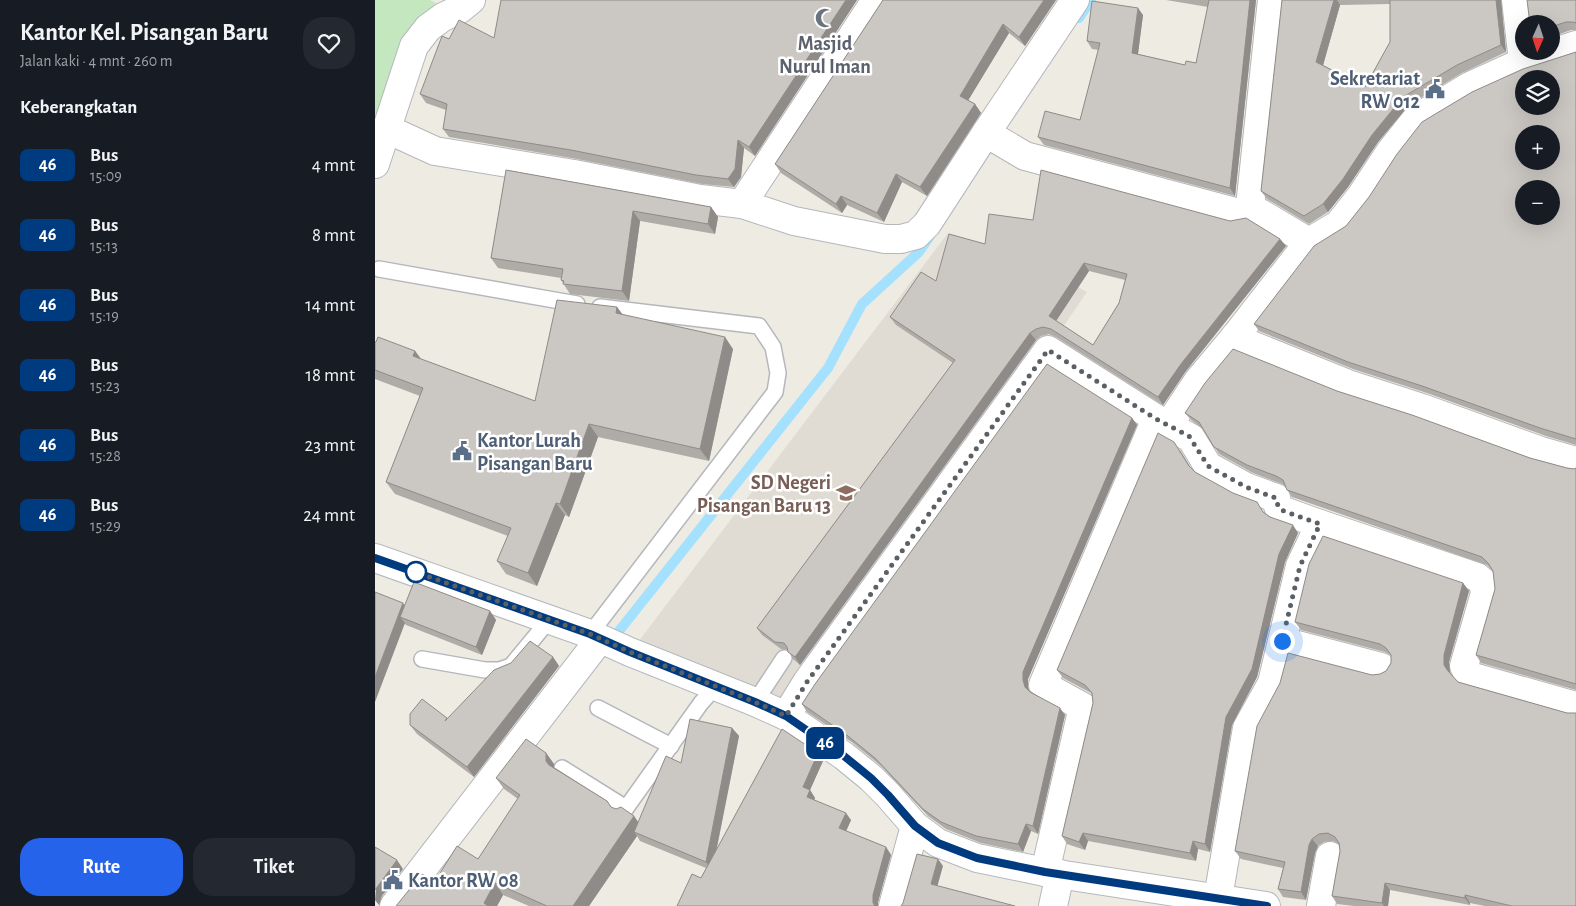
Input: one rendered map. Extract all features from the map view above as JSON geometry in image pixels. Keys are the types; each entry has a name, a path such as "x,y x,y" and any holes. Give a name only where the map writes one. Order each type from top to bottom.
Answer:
{"street":[{"path":"742,204 876,0"},
{"path":"387,129 435,151 574,174 700,199 742,204 794,221 885,239 901,239 916,234 927,224 991,136 1075,0"},
{"path":"991,136 1025,156 1239,214 1246,212 1249,207 1272,0"},
{"path":"1516,0 1523,62"},
{"path":"375,164 414,46 427,28 462,3"},
{"path":"1053,906 1053,873 1083,707 1043,686 1162,423 1233,338 1309,242 1339,224 1361,196 1390,152 1417,118 1470,86 1523,62 1576,45"},
{"path":"1249,207 1309,242"},
{"path":"1233,338 1348,384 1422,408 1541,452 1576,461"},
{"path":"786,716 807,682 1048,350 1162,423 1191,438 1208,466 1246,487 1276,498 1281,510 1477,577 1483,582 1485,593 1464,666 1467,672 1473,677 1576,706"},
{"path":"1201,900 1247,728 1272,683 1300,566 1320,524"},
{"path":"375,558 607,642 786,716 844,756 871,778 915,826 938,843 977,858 1053,873 1201,900 1267,906"},
{"path":"1282,641 1381,668"},
{"path":"394,906 607,642"},
{"path":"893,906 915,826"},
{"path":"1321,906 1329,856"}],"lane":[{"path":"379,269 568,303 759,326 773,347 777,373 775,392 607,642"},
{"path":"422,659 485,670 499,670 511,666 549,620"},
{"path":"755,702 783,658"},
{"path":"562,768 625,809 701,703 716,686"},
{"path":"598,708 671,746"}],"shaded area":[{"name":"SD Negeri Pisangan Baru 13","path":"948,233 1020,256 1087,292 1057,336 785,704 632,650"}],"green space":[{"path":"375,0 430,0 462,16 450,24 418,56 375,136"}],"building":[{"path":"501,0 846,0 749,147 738,140 735,169 728,179 696,175 571,150 443,129 447,104 420,94 442,36 449,39 459,20 494,38"},
{"path":"883,0 1044,0 1019,37 1003,24 960,96 975,104 920,187 896,174 877,213 841,196 836,204 775,164"},
{"path":"1209,0 1250,0 1230,188 1038,137 1045,111 1080,120 1100,43 1087,41 1092,1 1138,8 1132,53 1185,65 1186,61 1196,63"},
{"path":"1282,0 1334,0 1316,62 1365,87 1390,42 1390,0 1496,0 1501,45 1457,65 1403,97 1372,135 1343,179 1323,204 1304,216 1261,191"},
{"path":"1527,0 1576,0 1576,23 1566,22 1560,24 1560,15 1529,15"},
{"path":"1576,52 1576,439 1348,362 1254,324 1314,246 1346,226 1422,122 1472,92 1515,73 1515,115 1560,115 1560,70 1521,70 1551,60 1560,60 1560,57"},
{"path":"506,170 711,207 708,224 633,211 622,291 563,284 564,281 561,280 563,269 491,258"},
{"path":"1041,170 1230,221 1246,218 1280,239 1181,364 1158,397 1051,329 1043,327 1030,333 795,657 788,652 784,643 775,642 757,628 955,360 890,317 921,272 936,281 949,234 985,244 989,214 1033,220","holes":["1084,263 1127,274 1119,303 1093,345 1049,316"]},
{"path":"557,300 617,307 616,313 725,337 700,449 589,424 560,504 556,503 528,573 497,561 511,528 386,482 423,388 375,370 375,342 378,337 415,351 413,356 535,401"},
{"path":"1233,349 1337,391 1412,415 1530,458 1567,468 1576,468 1576,684 1476,655 1495,589 1493,571 1482,557 1287,490 1283,480 1247,465 1214,447 1199,422 1185,413 1205,383"},
{"path":"1047,364 1132,418 1023,672 1025,687 1030,692 1060,708 1033,826 1026,824 1018,844 976,836 941,822 923,809 876,759 848,736 802,704"},
{"path":"1158,433 1174,442 1195,472 1233,493 1257,502 1263,512 1270,517 1293,525 1279,554 1252,669 1226,717 1205,844 1193,841 1190,853 1083,833 1079,842 1062,836 1093,703 1092,693 1085,685 1057,670"},
{"path":"1323,536 1463,583 1444,655 1444,665 1458,682 1567,713 1576,713 1576,906 1512,906 1465,895 1465,898 1385,883 1382,903 1332,896 1340,851 1339,843 1335,837 1328,833 1319,834 1312,839 1309,845 1301,892 1278,889 1285,862 1235,851 1257,726 1280,683 1288,653 1372,675 1386,671 1391,663 1391,655 1380,644 1295,622 1309,564"},
{"path":"414,582 490,611 476,647 400,617"},
{"path":"375,592 403,603 375,677"},
{"path":"530,641 553,657 467,767 410,725 410,714 422,699 447,718 445,721 494,670 511,663"},
{"path":"690,719 732,728 706,862 634,832 666,756 681,763"},
{"path":"782,729 818,753 803,787 810,790 807,797 846,813 839,828 886,847 873,895 875,906 677,906 692,874 701,878"},
{"path":"526,739 546,753 546,761 549,765 607,801 611,807 616,809 621,807 634,816 573,906 547,906 495,883 484,903 488,906 396,906 422,874 435,881 457,846 478,859 520,795 496,778"},
{"path":"375,847 397,860 375,890"},
{"path":"917,854 938,859 931,884 1015,906 901,906"}],"waterway":[{"path":"1079,18 1091,0"},
{"path":"611,641 828,368 862,304 919,252 930,236"}],"bus line":[{"name":"46","path":"375,558 590,634 786,716 844,756 871,778 911,823 938,843 977,858 1045,872 1267,906"}],"place":[{"name":"Masjid Nurul Iman","path":"825,18"},
{"name":"Sekretariat RW 012","path":"1435,89"},
{"name":"Kantor Lurah Pisangan Baru","path":"462,451"},
{"name":"SD Negeri Pisangan Baru 13","path":"846,493"},
{"name":"Kantor RW 08","path":"393,880"}],"route":[{"path":"416,572 410,570 590,634 786,716 807,682 1048,350 1172,429 1189,436 1208,466 1246,487 1276,498 1281,510 1320,524 1300,566 1282,641"}]}
